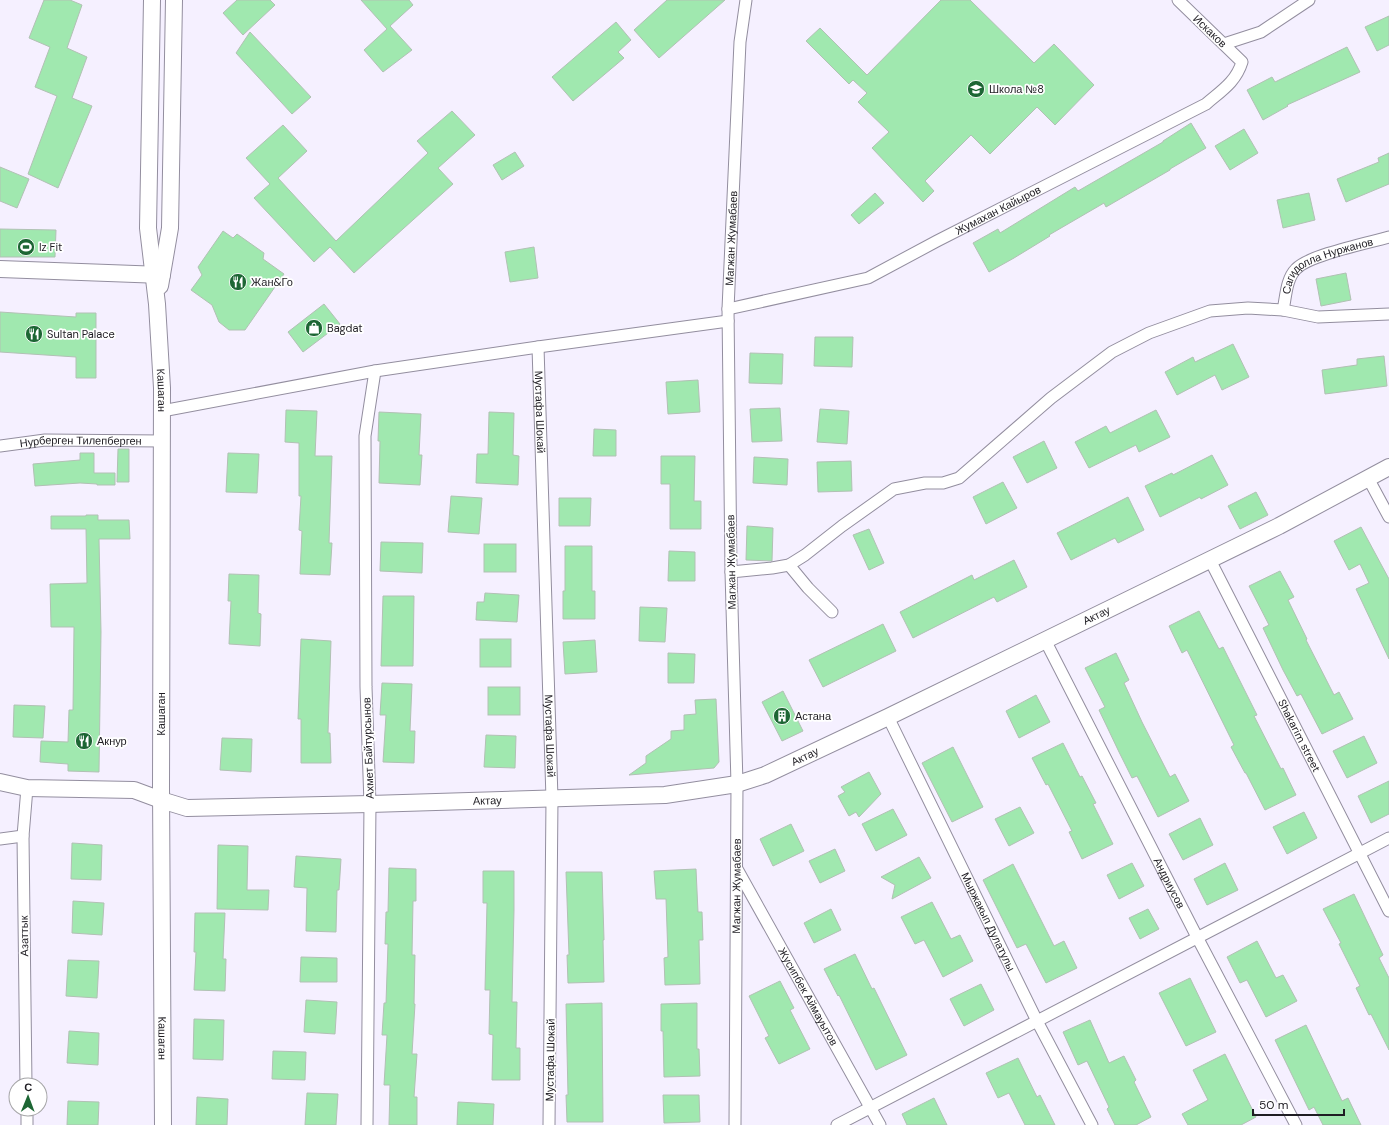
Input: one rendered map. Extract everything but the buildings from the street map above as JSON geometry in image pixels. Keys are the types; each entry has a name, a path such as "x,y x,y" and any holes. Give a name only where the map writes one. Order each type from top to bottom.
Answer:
{"street":[{"path":"0,269 158,275 148,228 152,0"},
{"name":"Кашаган","path":"163,1125 161,800 162,388 157,304 158,275 170,228 174,0"},
{"name":"Магжан Жумабаев","path":"735,1125 737,784 731,572 728,309 740,42 746,0"},
{"name":"Искаков","path":"1178,0 1242,62"},
{"path":"1224,44 1261,32 1309,0"},
{"name":"Жумахан Кайыров","path":"728,309 868,278 944,237 1206,104 1239,73 1242,62"},
{"name":"Сагидолла Нуржанов","path":"1283,310 1289,280 1296,269 1313,258 1389,237"},
{"name":"Сагидолла Нуржанов","path":"789,565 805,555 842,526 894,489 925,483 942,483 959,478 1051,398 1112,352 1149,333 1210,311 1248,308 1283,310 1318,317 1389,314"},
{"path":"162,411 375,371 728,321"},
{"name":"Мустафа Шокай","path":"538,347 552,799 549,1125"},
{"name":"Ахмет Байтурсынов","path":"367,1125 370,804 366,687 365,436 375,371"},
{"name":"Нурберген Тилепберген","path":"0,446 45,440 162,441"},
{"name":"Актау","path":"0,782 27,788 134,790 187,808 665,795 737,784 765,775 888,717 1279,526 1389,467"},
{"path":"1368,478 1389,517"},
{"name":"Shakarim street","path":"1210,560 1389,912"},
{"path":"731,572 789,565 808,588 832,612"},
{"name":"Андриусов","path":"1045,640 1197,937 1296,1125"},
{"name":"Мыржакып Дулатулы","path":"888,717 1037,1021 1092,1125"},
{"name":"Азаттык","path":"26,1077 23,836 27,788"},
{"path":"0,839 23,836"},
{"path":"837,1125 1389,838"},
{"name":"Жусипбек Аймауытов","path":"737,868 880,1125"}],"place":[{"name":"Школа №8","path":"976,89"},
{"name":"Iz Fit","path":"26,247"},
{"name":"Жан&Го","path":"238,282"},
{"name":"Bagdat","path":"314,328"},
{"name":"Sultan Palace","path":"34,334"},
{"name":"Астана","path":"782,716"},
{"name":"Акнур","path":"84,741"}]}
